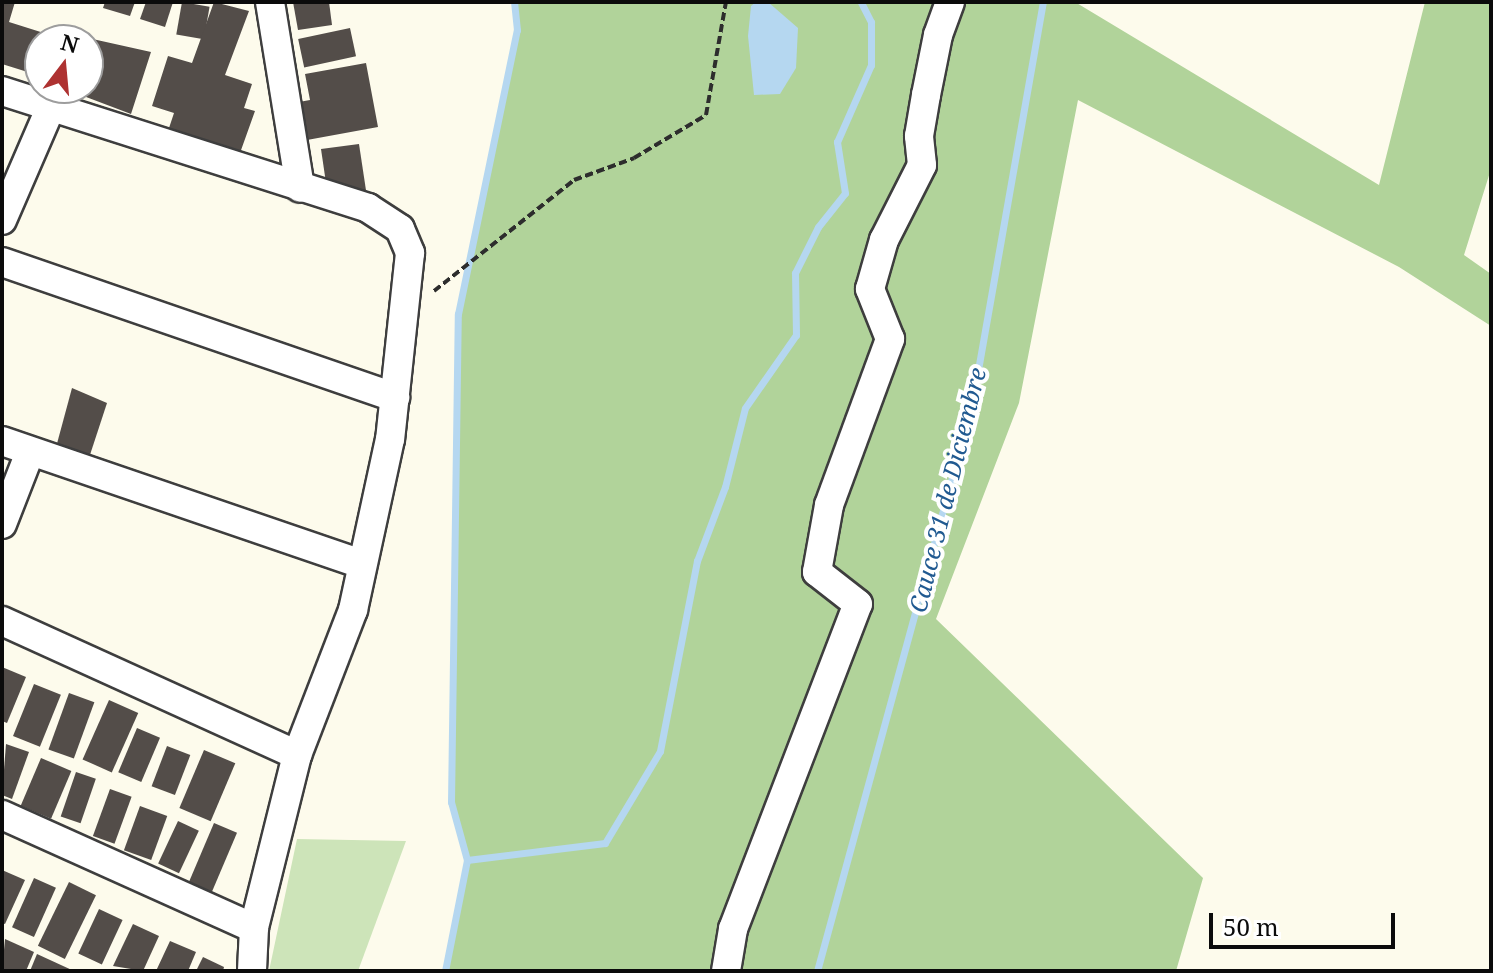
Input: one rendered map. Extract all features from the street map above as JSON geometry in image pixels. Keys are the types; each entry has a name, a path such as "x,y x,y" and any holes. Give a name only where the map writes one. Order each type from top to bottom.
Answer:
{"street":[{"path":"270,2 300,188"},
{"path":"726,971 733,929 858,604 817,572 829,505 890,339 870,289 884,240 922,165 919,136 926,95 950,2"},
{"path":"2,91 368,208 400,229 410,253 407,305 395,397 353,610 297,755 254,928 252,971"},
{"path":"2,220 51,107"},
{"path":"2,262 395,397"},
{"path":"2,441 362,564"},
{"path":"2,524 30,452"},
{"path":"2,621 297,755"},
{"path":"2,815 254,928"}],"path":[{"path":"407,305 433,292 574,180 634,158 706,115 726,2"}],"green space":[{"path":"513,2 1075,2 1379,185 1425,2 1491,2 1491,169 1464,255 1491,274 1491,326 1399,267 1078,100 1019,403 936,619 1203,878 1176,971 445,971 467,860 451,802 458,314 517,30"},
{"path":"297,839 406,841 358,971 269,971"}],"water":[{"path":"756,2 768,2 798,28 796,68 780,94 754,95 748,36 751,6"}],"building":[{"path":"2,2 15,2 9,22 24,27 24,71 2,64"},
{"path":"105,2 135,2 130,16 103,8"},
{"path":"146,2 173,2 165,27 140,19"},
{"path":"182,2 210,7 204,39 176,34"},
{"path":"214,2 249,11 225,75 252,84 244,108 255,111 240,153 169,128 174,113 152,106 168,56 192,63"},
{"path":"293,2 329,2 332,25 298,30"},
{"path":"350,28 356,56 304,67 298,39"},
{"path":"104,42 151,52 131,114 104,104"},
{"path":"366,63 378,127 307,140 299,102 310,100 305,74"},
{"path":"359,144 367,197 326,183 321,149"},
{"path":"72,388 107,403 87,464 55,451"},
{"path":"2,667 26,677 7,723 2,721"},
{"path":"34,684 61,695 40,747 13,736"},
{"path":"69,693 94,702 74,759 48,749"},
{"path":"109,700 138,713 112,772 83,759"},
{"path":"137,728 160,738 141,782 118,772"},
{"path":"6,744 29,752 12,799 2,795"},
{"path":"167,746 190,755 175,795 152,786"},
{"path":"204,750 235,763 211,821 179,808"},
{"path":"41,758 71,771 51,819 21,806"},
{"path":"76,772 96,779 81,823 61,816"},
{"path":"110,789 132,797 115,844 93,836"},
{"path":"140,806 167,816 151,860 124,850"},
{"path":"178,821 199,831 179,873 158,864"},
{"path":"214,823 237,833 208,902 185,892"},
{"path":"2,870 25,880 5,924 2,923"},
{"path":"34,878 56,888 34,937 12,927"},
{"path":"69,882 96,895 65,959 38,946"},
{"path":"99,909 123,920 102,964 78,953"},
{"path":"133,924 159,936 143,971 113,966"},
{"path":"5,939 34,952 26,971 2,971"},
{"path":"170,941 196,952 188,971 156,971"},
{"path":"37,954 74,971 30,971"},
{"path":"203,957 224,967 223,971 196,971"}],"waterway":[{"path":"467,860 451,802 458,314 517,30 514,2"},
{"path":"445,971 467,860 605,843 660,751 697,561 725,487 745,408 796,335 795,273 818,227 845,193 837,142 871,65 871,22 861,2"},
{"name":"Cauce 31 de Diciembre","path":"817,971 972,404 1043,2"}]}
